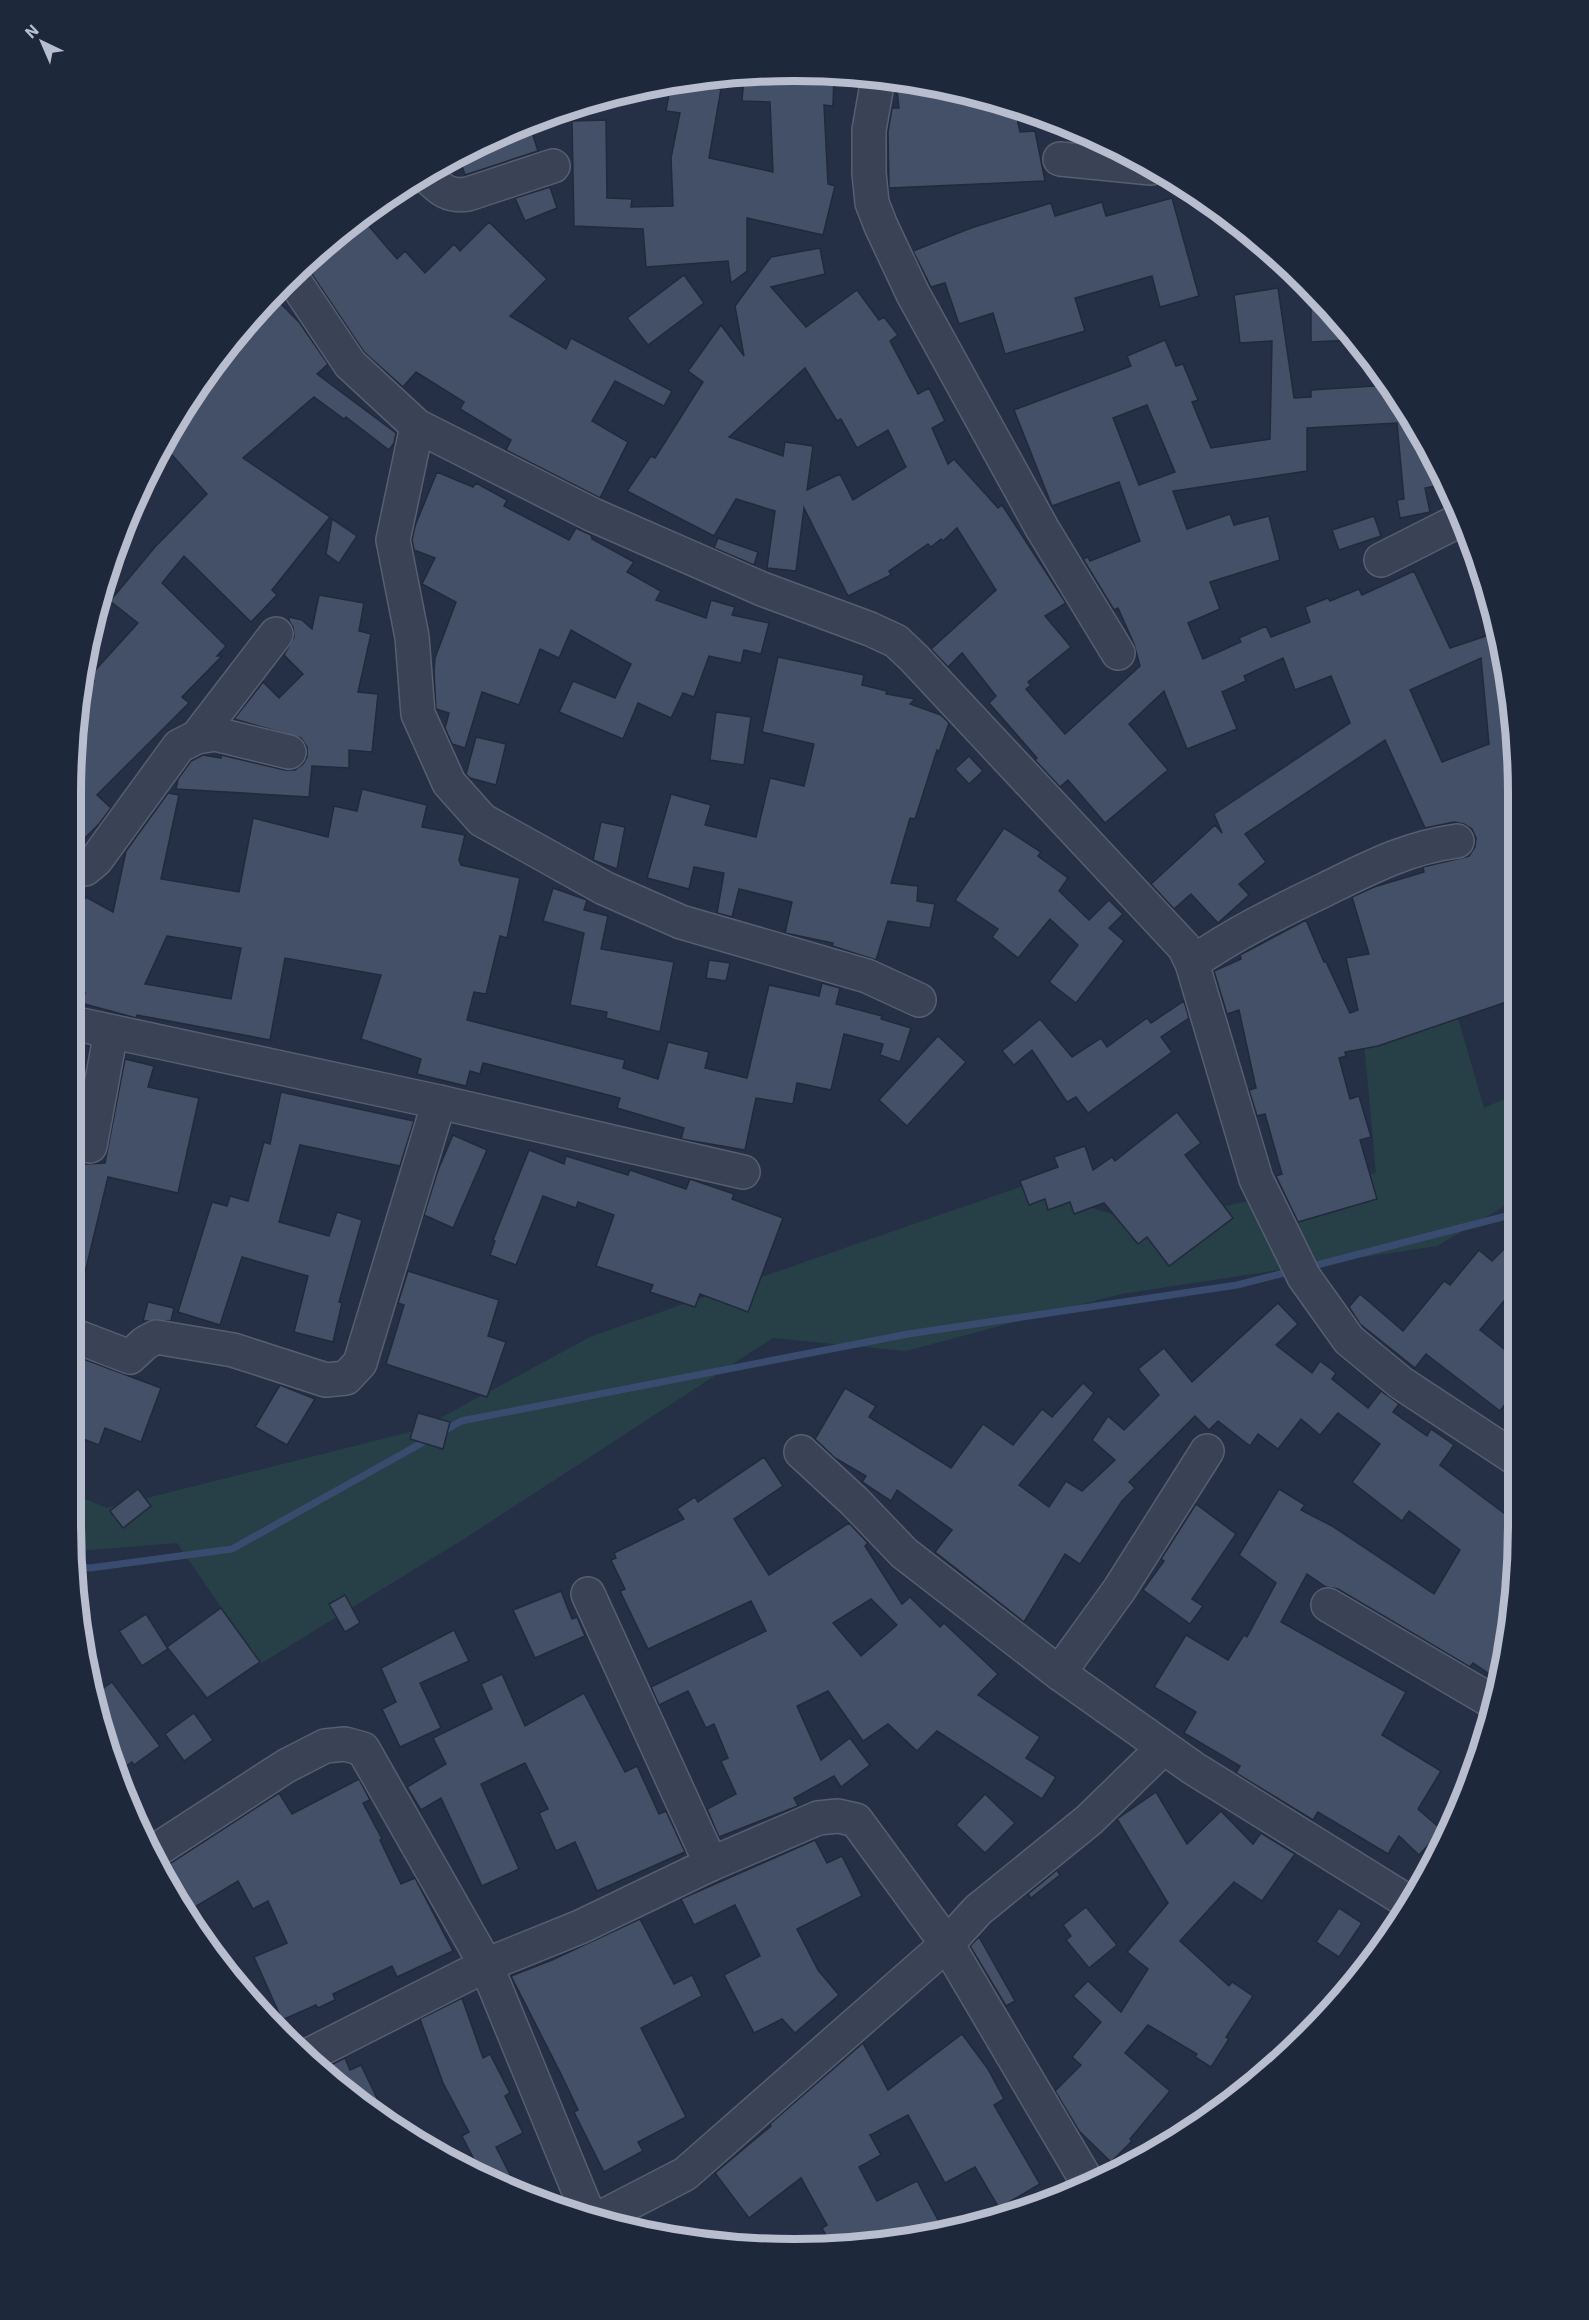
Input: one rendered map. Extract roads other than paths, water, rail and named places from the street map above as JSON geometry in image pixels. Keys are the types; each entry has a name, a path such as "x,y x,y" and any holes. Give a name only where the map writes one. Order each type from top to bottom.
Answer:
{"street":[{"path":"877,86 870,130 869,173 872,203 881,226 913,294 1042,528 1118,653"},
{"path":"1060,159 1130,166"},
{"path":"432,181 441,190 454,196 468,194 553,166"},
{"path":"296,284 350,364 417,426 593,515 762,590 870,629 896,642 1184,947 1192,963 1257,1179 1300,1267 1349,1340 1401,1383 1508,1453"},
{"path":"417,426 393,540 412,637 418,714 449,783 482,820 604,888 681,922 867,976 919,1000"},
{"path":"1381,560 1455,523"},
{"path":"197,737 276,634"},
{"path":"81,868 85,868 96,860 179,746 197,737 215,734 289,752"},
{"path":"1192,963 1269,915 1384,860 1423,846 1457,842"},
{"path":"81,1025 438,1101 743,1172"},
{"path":"90,1146 111,1032"},
{"path":"81,1338 130,1358 145,1343 156,1337 233,1350 326,1380 346,1378 360,1363 438,1101"},
{"path":"1059,1673 1119,1590 1208,1451"},
{"path":"801,1452 855,1502 904,1553 1059,1673 1164,1748 1402,1899"},
{"path":"588,1594 711,1864"},
{"path":"1328,1605 1487,1698"},
{"path":"159,1848 286,1766 324,1746 345,1744 363,1749 486,1965 585,2207"},
{"path":"607,2214 685,2174 947,1944 978,1910 1089,1820 1164,1748"},
{"path":"314,2052 486,1965 580,1927 711,1864 818,1818 838,1816 856,1820 947,1944 1085,2177"}],"waterway":[{"path":"1309,1267 1508,1216"},
{"path":"441,1433 461,1421 908,1334 1237,1285 1292,1271"},
{"path":"83,1567 90,1568 232,1549 429,1439"}]}
